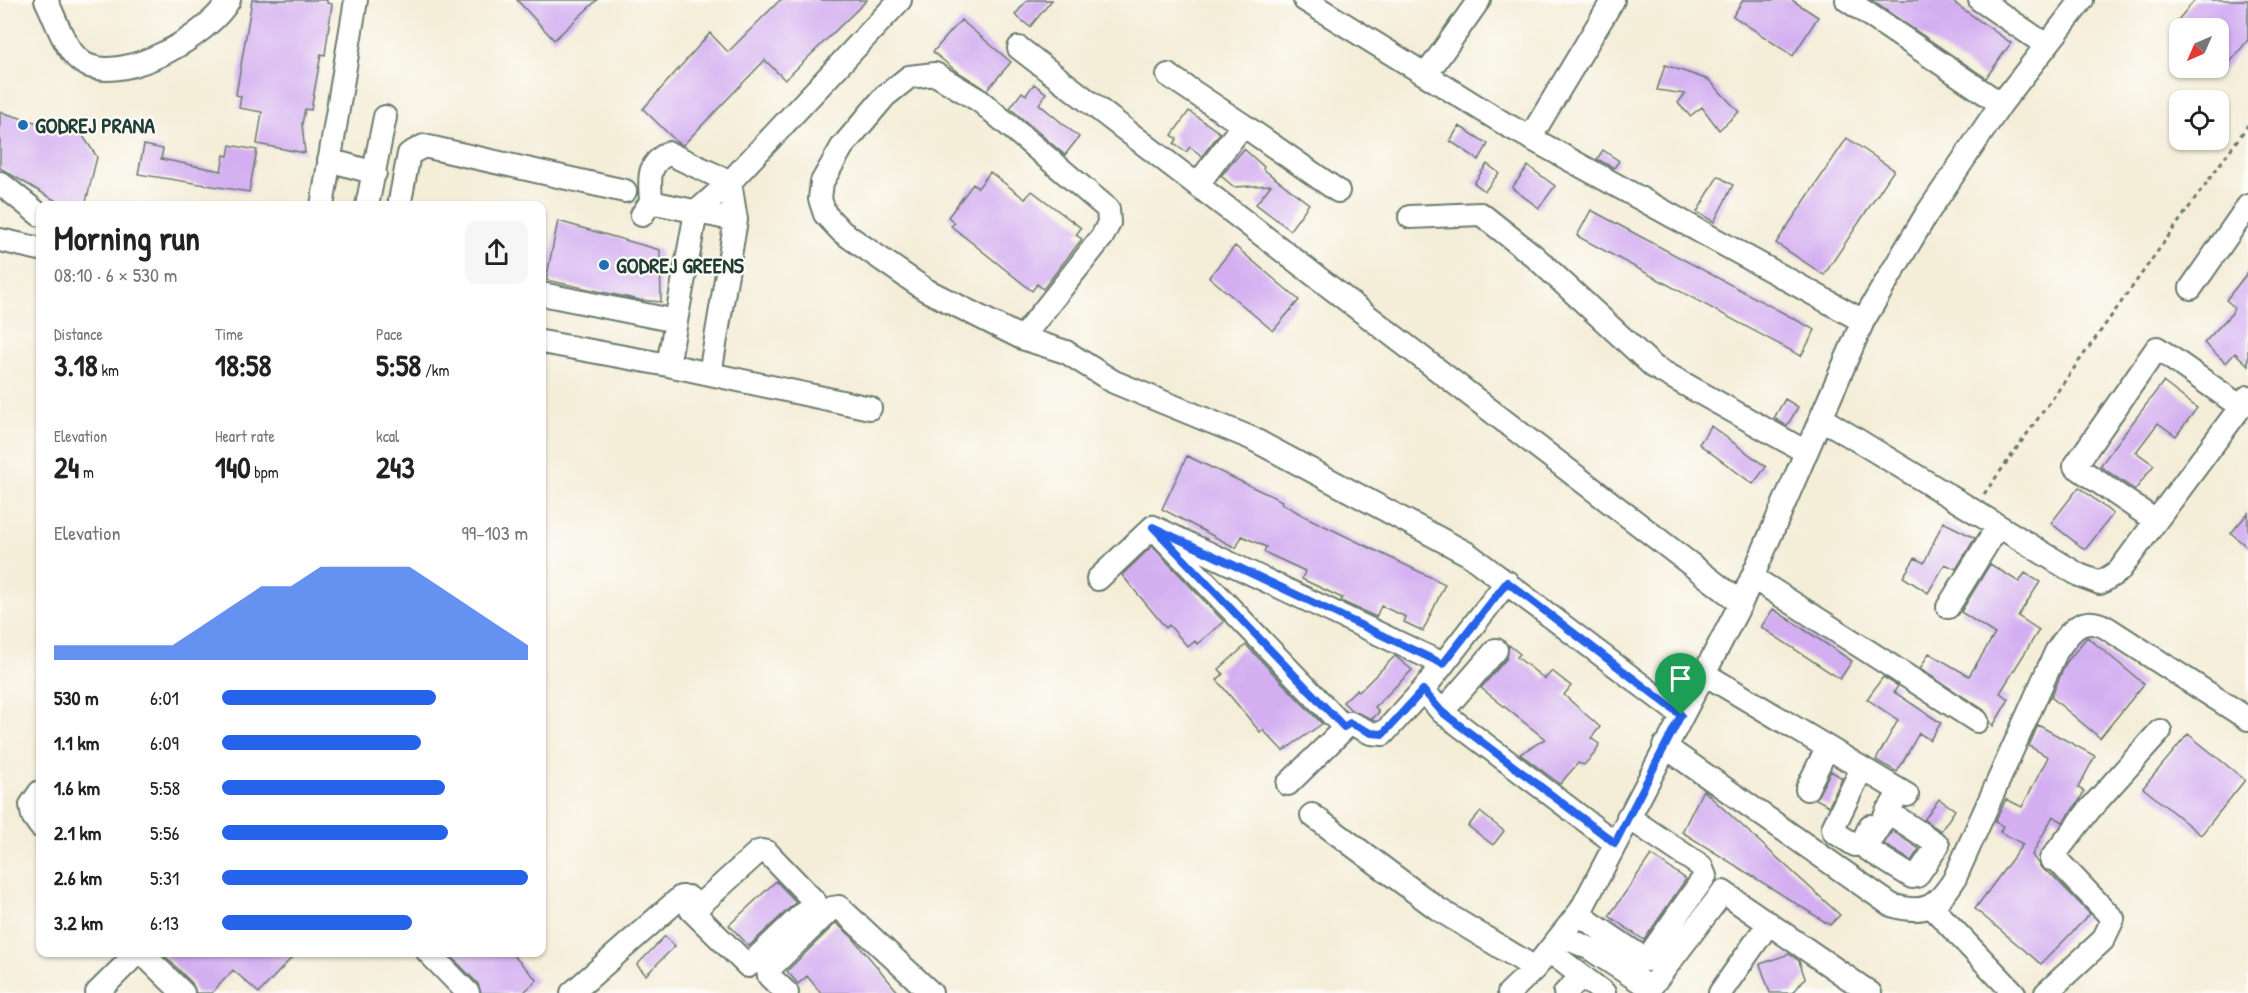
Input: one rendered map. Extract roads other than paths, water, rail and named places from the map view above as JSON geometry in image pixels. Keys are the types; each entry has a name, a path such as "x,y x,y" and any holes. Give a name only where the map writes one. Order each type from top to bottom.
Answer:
{"street":[{"path":"46,0 70,48 86,65 107,69 136,66 167,51 203,27 224,9 229,0"},
{"path":"323,201 356,0"},
{"path":"668,365 696,212 730,182 900,0"},
{"path":"1426,75 1479,0"},
{"path":"1530,138 1613,0"},
{"path":"1847,0 2001,104"},
{"path":"1980,0 2046,45"},
{"path":"1313,2 1426,75 1530,138 1863,321"},
{"path":"1509,993 1578,914 1741,603 1863,321 1926,215 2001,104 2075,2"},
{"path":"1019,48 1741,603"},
{"path":"1022,338 1102,237 1109,223 1108,209 980,101 935,74 909,77 885,96 835,158 822,182 820,199 825,214 842,232 926,290 1022,338 1066,352 1114,382 1251,438 1468,554 1681,715"},
{"path":"1168,75 1338,191"},
{"path":"368,201 385,117"},
{"path":"1197,185 1243,125"},
{"path":"400,201 409,154 424,146 625,191"},
{"path":"730,182 669,153 656,160 650,175 646,208 696,212 736,220"},
{"path":"329,160 375,172"},
{"path":"710,374 736,220 730,182"},
{"path":"0,183 36,211"},
{"path":"2191,288 2248,206"},
{"path":"1410,217 1481,214 1534,256 1654,367 1806,452"},
{"path":"0,240 36,248"},
{"path":"546,295 676,321"},
{"path":"546,343 668,365 870,408"},
{"path":"1821,418 2091,582 2100,583 2119,571 2244,402 2157,348 2075,466 2156,520"},
{"path":"1948,607 1998,526"},
{"path":"1153,527 1443,664"},
{"path":"1098,579 1153,527"},
{"path":"1153,527 1344,727"},
{"path":"1752,577 1977,721"},
{"path":"1288,784 1350,723 1371,733 1383,734 1423,690 1507,582"},
{"path":"1665,746 1891,905 1919,910 1931,906 1945,895 1954,880 2056,652 2064,640 2084,622 2095,621 2107,628 2248,719"},
{"path":"1442,712 1496,650"},
{"path":"1703,673 1899,790"},
{"path":"1423,690 1442,712 1615,843"},
{"path":"2046,993 2103,940 2113,919 2057,860 2051,859 2090,809 2160,731"},
{"path":"1807,789 1827,748"},
{"path":"1862,768 1833,824 1834,832 1856,845 1860,844 1899,790"},
{"path":"1887,812 1899,790"},
{"path":"36,798 31,805 36,820"},
{"path":"1312,815 1438,909 1548,951 1604,993"},
{"path":"1578,914 1646,960 1705,876 1701,866 1628,817"},
{"path":"572,993 681,897 688,897 696,904 701,904 758,852 767,852 815,902 748,966 692,912 696,904"},
{"path":"1548,951 1589,948 1654,990 1722,892 1870,993"},
{"path":"1931,906 2014,993"},
{"path":"787,993 769,976 768,970 832,908 839,907 931,993"},
{"path":"1720,993 1769,923"},
{"path":"98,993 135,957"},
{"path":"145,957 183,993"},
{"path":"433,957 468,993"},
{"path":"1565,993 1582,976"}],"place":[{"name":"GODREJ PRANA","path":"23,125"},
{"name":"GODREJ GREENS","path":"604,265"}]}
